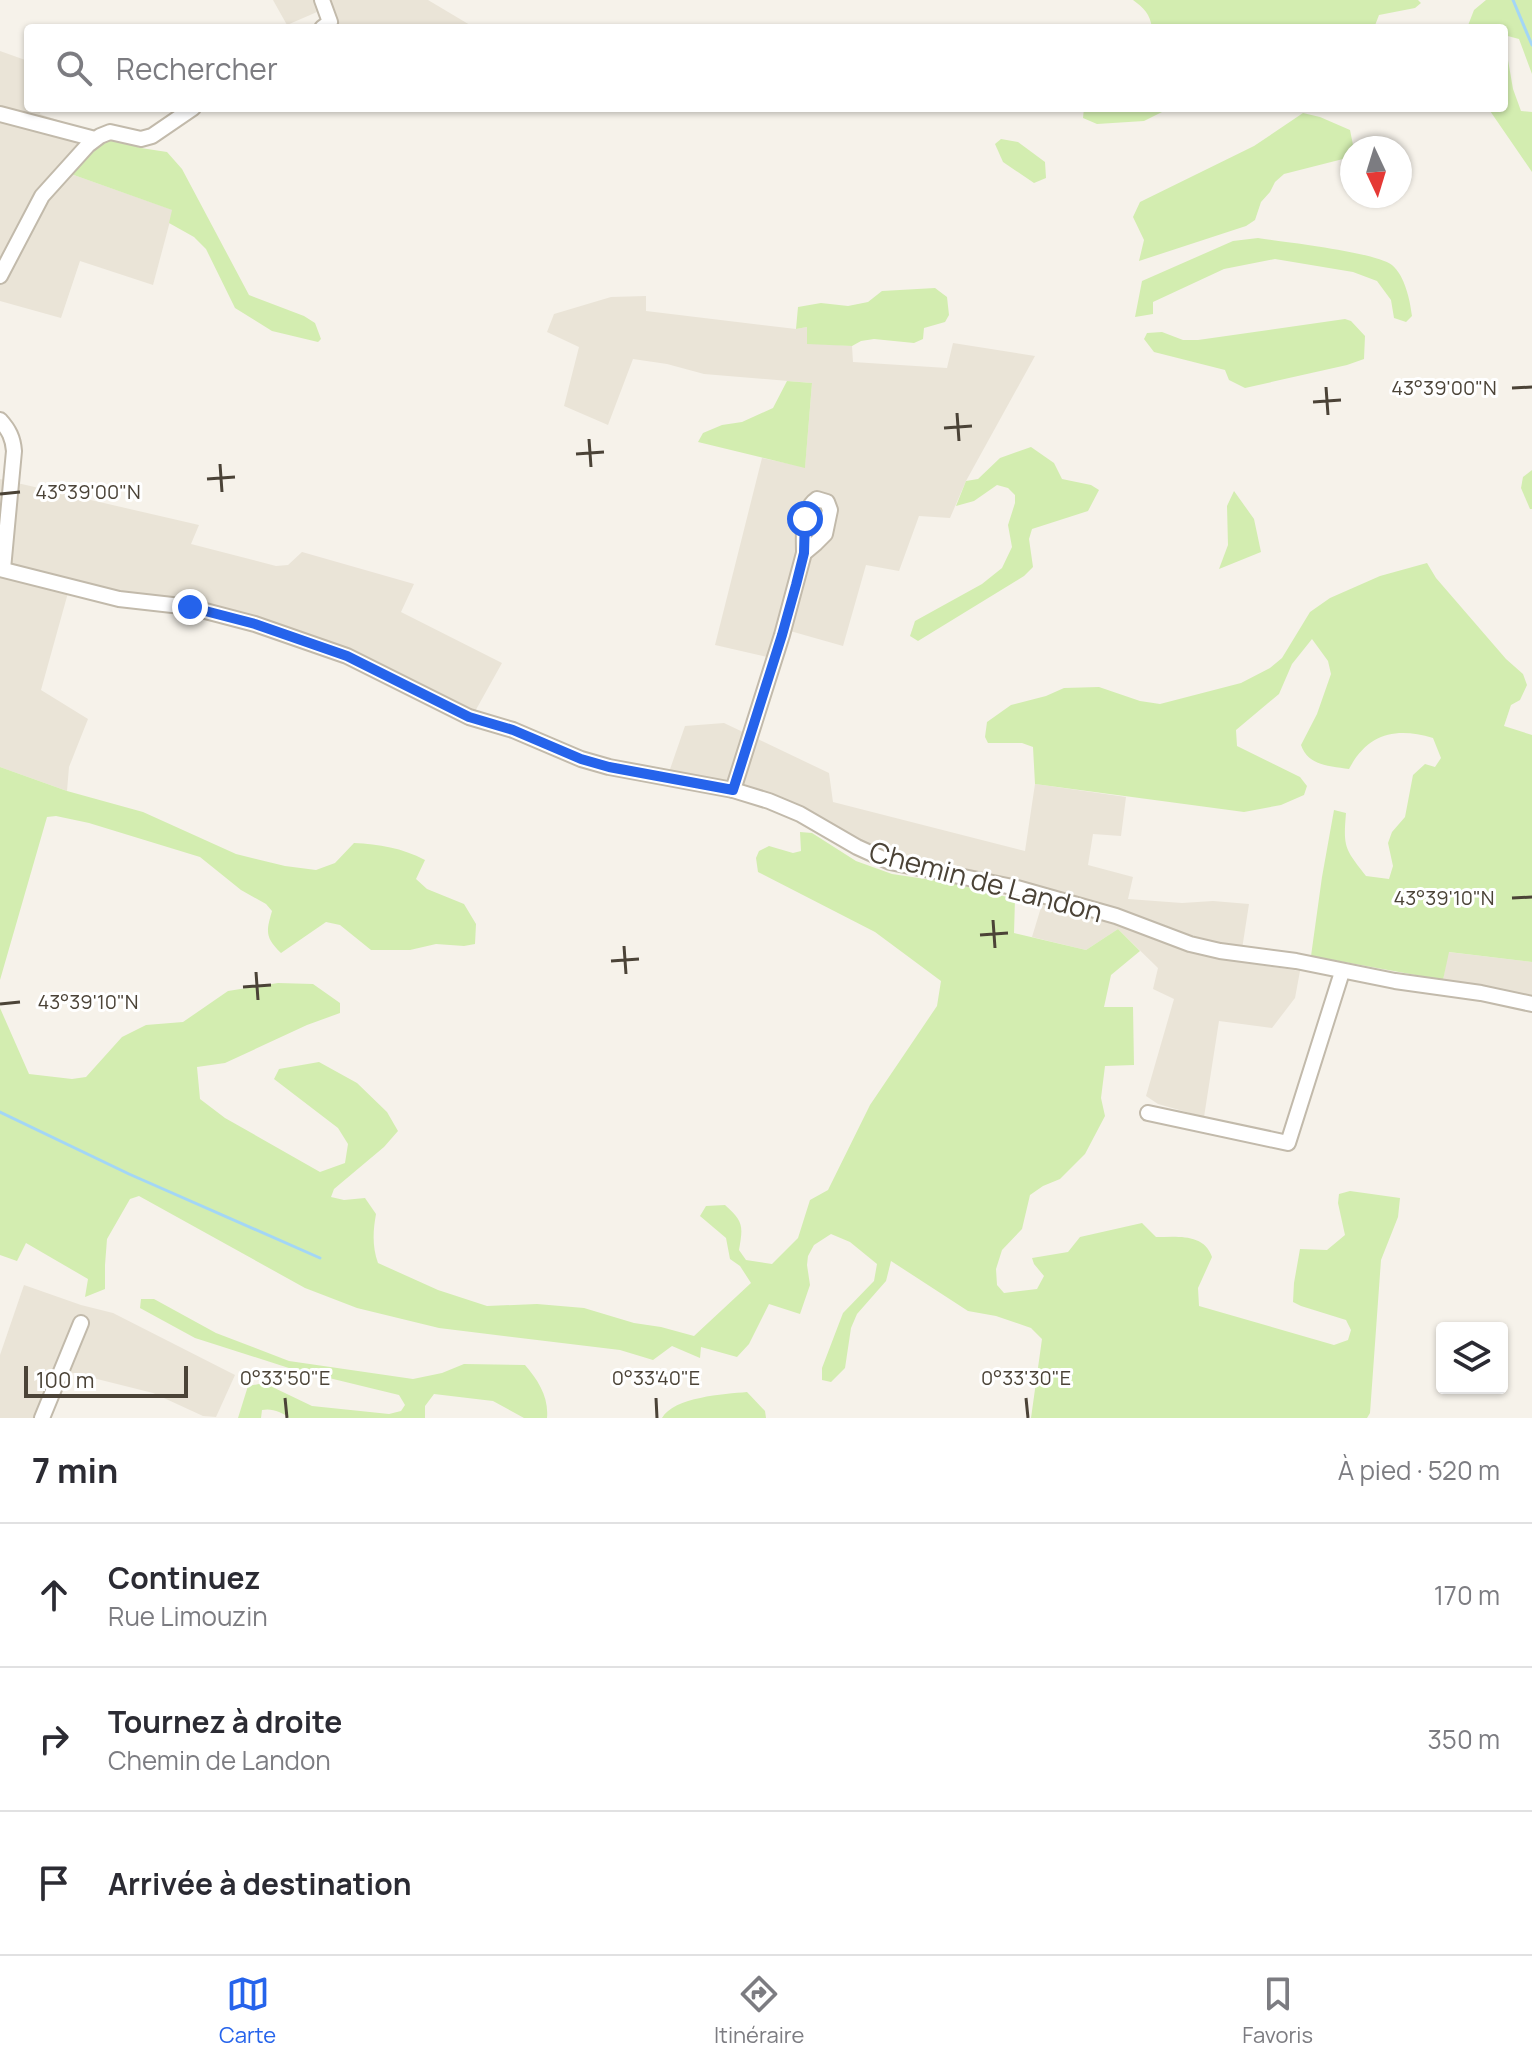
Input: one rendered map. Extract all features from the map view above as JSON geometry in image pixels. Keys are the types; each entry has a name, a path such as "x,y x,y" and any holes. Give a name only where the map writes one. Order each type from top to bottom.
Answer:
{"street":[{"path":"322,0 330,22 327,24"},
{"path":"0,276 42,196 95,139 110,132 141,139 152,136 187,112"},
{"path":"0,114 95,139"},
{"path":"0,420 13,439 14,451 1,569"},
{"path":"733,790 782,635 804,553"},
{"name":"Chemin de Landon","path":"1,569 119,599 190,607 242,620 347,656 469,717 513,730 581,759 622,770 733,790 769,801 890,862 1017,888 1116,916 1205,947 1532,1004"},
{"path":"1148,1113 1288,1143 1342,972"},
{"path":"42,1418 81,1323"}],"shaded area":[{"path":"273,0 428,0 468,24 322,24 317,12 286,24"},
{"path":"0,51 24,60 24,112 40,112 107,137 71,174 173,210 153,285 80,261 61,318 0,301"},
{"path":"646,296 646,311 796,329 807,327 807,343 852,346 853,362 947,368 953,343 1035,356 966,481 950,518 919,516 899,571 866,565 843,646 776,627 767,657 715,645 762,458 805,467 812,383 704,374 633,359 608,425 564,406 579,347 547,332 554,314 611,297"},
{"path":"0,479 199,525 191,544 276,566 288,565 302,552 414,584 401,612 502,663 473,715 345,650 71,582 41,690 88,719 69,767 67,791 0,767"},
{"path":"724,723 829,773 833,802 1025,851 1035,784 1126,797 1121,836 1093,834 1088,865 1133,877 1128,899 1249,904 1240,962 1300,971 1295,998 1272,1028 1219,1021 1204,1117 1158,1104 1146,1096 1174,999 1153,989 1158,968 1118,929 1086,950 1032,937 1046,891 893,860 823,823 668,775 685,726"},
{"path":"1448,952 1532,962 1532,999 1443,980"},
{"path":"24,1285 113,1313 235,1375 216,1417 203,1416 153,1393 69,1372 50,1418 0,1418 0,1355"}],"green space":[{"path":"1133,0 1418,0 1421,3 1415,8 1379,15 1376,24 1151,24"},
{"path":"1486,0 1532,0 1532,74 1519,39 1508,36 1508,24 1469,24 1474,10"},
{"path":"1508,60 1521,111 1532,112 1532,172 1491,112 1508,112"},
{"path":"1084,112 1162,112 1144,121 1097,124 1083,118"},
{"path":"1303,113 1350,130 1351,136 1340,136 1340,160 1284,174 1261,202 1255,220 1246,226 1139,261 1144,240 1133,217 1140,202 1254,146"},
{"path":"107,137 141,148 167,152 182,169 249,295 304,316 315,323 321,339 318,342 272,331 235,308 206,249 194,237 169,223 172,210 71,174 95,144"},
{"path":"1001,139 1018,142 1045,162 1046,178 1034,183 1003,162 995,144"},
{"path":"1258,238 1349,252 1392,265 1404,282 1412,316 1406,322 1394,318 1391,300 1377,281 1353,272 1275,259 1224,269 1153,302 1153,314 1135,317 1142,281 1233,241"},
{"path":"935,288 947,297 949,315 945,322 924,328 923,339 914,343 874,339 852,346 807,344 807,327 796,329 798,307 821,303 848,306 868,302 882,291"},
{"path":"1345,319 1365,336 1364,359 1245,388 1229,380 1225,370 1154,352 1144,339 1147,333 1162,332 1183,340 1198,340"},
{"path":"787,381 812,383 805,468 698,442 703,433 722,425 742,422 773,408"},
{"path":"1031,447 1054,463 1062,479 1091,485 1099,490 1088,511 1032,529 1029,539 1033,567 1024,576 918,641 910,636 915,621 982,584 1002,568 1012,547 1008,525 1015,495 1008,488 997,485 974,501 956,506 966,481 978,479 1000,458"},
{"path":"1532,470 1530,509 1521,488 1523,477"},
{"path":"1234,491 1254,519 1261,552 1219,569 1228,545 1227,506"},
{"path":"1427,563 1436,578 1506,659 1523,674 1527,685 1520,700 1511,705 1504,726 1532,735 1532,962 1449,952 1443,980 1311,956 1334,810 1346,813 1347,848 1366,876 1389,879 1393,866 1388,843 1392,832 1405,817 1413,775 1425,764 1435,767 1441,758 1433,738 1407,733 1395,733 1374,740 1349,769 1320,764 1309,757 1301,745 1317,714 1331,674 1328,661 1312,639 1292,664 1279,694 1236,730 1237,746 1300,777 1307,786 1304,795 1281,805 1244,812 1035,784 1033,747 1022,743 988,743 985,737 987,722 1011,705 1064,688 1099,687 1140,701 1160,704 1241,683 1282,658 1310,612 1330,598 1380,576"},
{"path":"0,767 67,791 143,812 236,854 285,866 316,870 335,863 354,843 408,852 425,860 416,879 427,889 464,904 476,924 475,944 371,950 340,925 326,922 281,953 268,934 272,911 200,857 56,816 47,817 0,980"},
{"path":"800,832 812,833 856,861 892,874 952,883 1015,899 1014,933 1086,950 1118,929 1140,951 1111,975 1104,1007 1133,1007 1134,1065 1105,1066 1101,1098 1105,1116 1085,1154 1060,1179 1030,1195 1022,1229 1002,1250 996,1269 997,1285 1004,1293 1037,1289 1044,1276 1032,1258 1068,1252 1080,1237 1142,1223 1156,1237 1189,1238 1208,1249 1212,1257 1198,1288 1199,1306 1334,1345 1348,1340 1351,1330 1346,1320 1293,1302 1300,1249 1327,1250 1345,1235 1339,1194 1350,1191 1400,1198 1398,1217 1381,1260 1370,1413 1367,1418 1031,1418 1042,1339 1031,1328 996,1316 968,1311 891,1261 886,1281 857,1314 851,1328 845,1368 831,1382 822,1380 822,1368 843,1313 874,1281 877,1264 850,1242 831,1234 814,1245 808,1256 810,1285 800,1314 769,1304 749,1344 737,1357 701,1347 700,1358 672,1346 653,1360 620,1350 439,1328 357,1308 305,1288 139,1196 130,1199 107,1239 105,1289 85,1297 88,1279 26,1243 17,1261 0,1255 0,1008 29,1074 72,1079 86,1077 122,1037 146,1025 183,1022 228,991 278,983 313,984 340,1003 340,1013 225,1063 197,1067 200,1099 225,1118 320,1172 345,1163 348,1144 338,1128 274,1079 279,1069 319,1062 357,1083 387,1112 398,1131 384,1147 334,1189 331,1197 344,1200 365,1198 376,1214 374,1238 378,1263 438,1290 487,1306 537,1304 584,1308 694,1336 751,1283 740,1266 730,1259 726,1238 700,1216 706,1206 725,1205 739,1220 739,1250 746,1260 772,1264 798,1238 810,1200 828,1190 870,1105 937,1006 941,981 875,932 758,872 756,858 759,851 769,846 793,853 801,851"},
{"path":"141,1299 154,1299 216,1333 289,1361 413,1379 442,1373 464,1364 525,1365 542,1389 547,1418 524,1418 493,1401 434,1394 425,1406 425,1418 289,1418 277,1411 262,1410 261,1418 238,1418 248,1386 264,1383 312,1406 389,1414 401,1411 405,1405 399,1395 292,1369 195,1338 140,1308"},
{"path":"747,1392 765,1411 766,1418 662,1418 677,1405 688,1401"}],"waterway":[{"path":"1513,0 1532,45"},
{"path":"0,1112 129,1174 320,1258"}],"route":[{"path":"190,607 255,624 347,656 469,717 513,730 581,759 733,790 796,585 804,553 805,519"}]}
